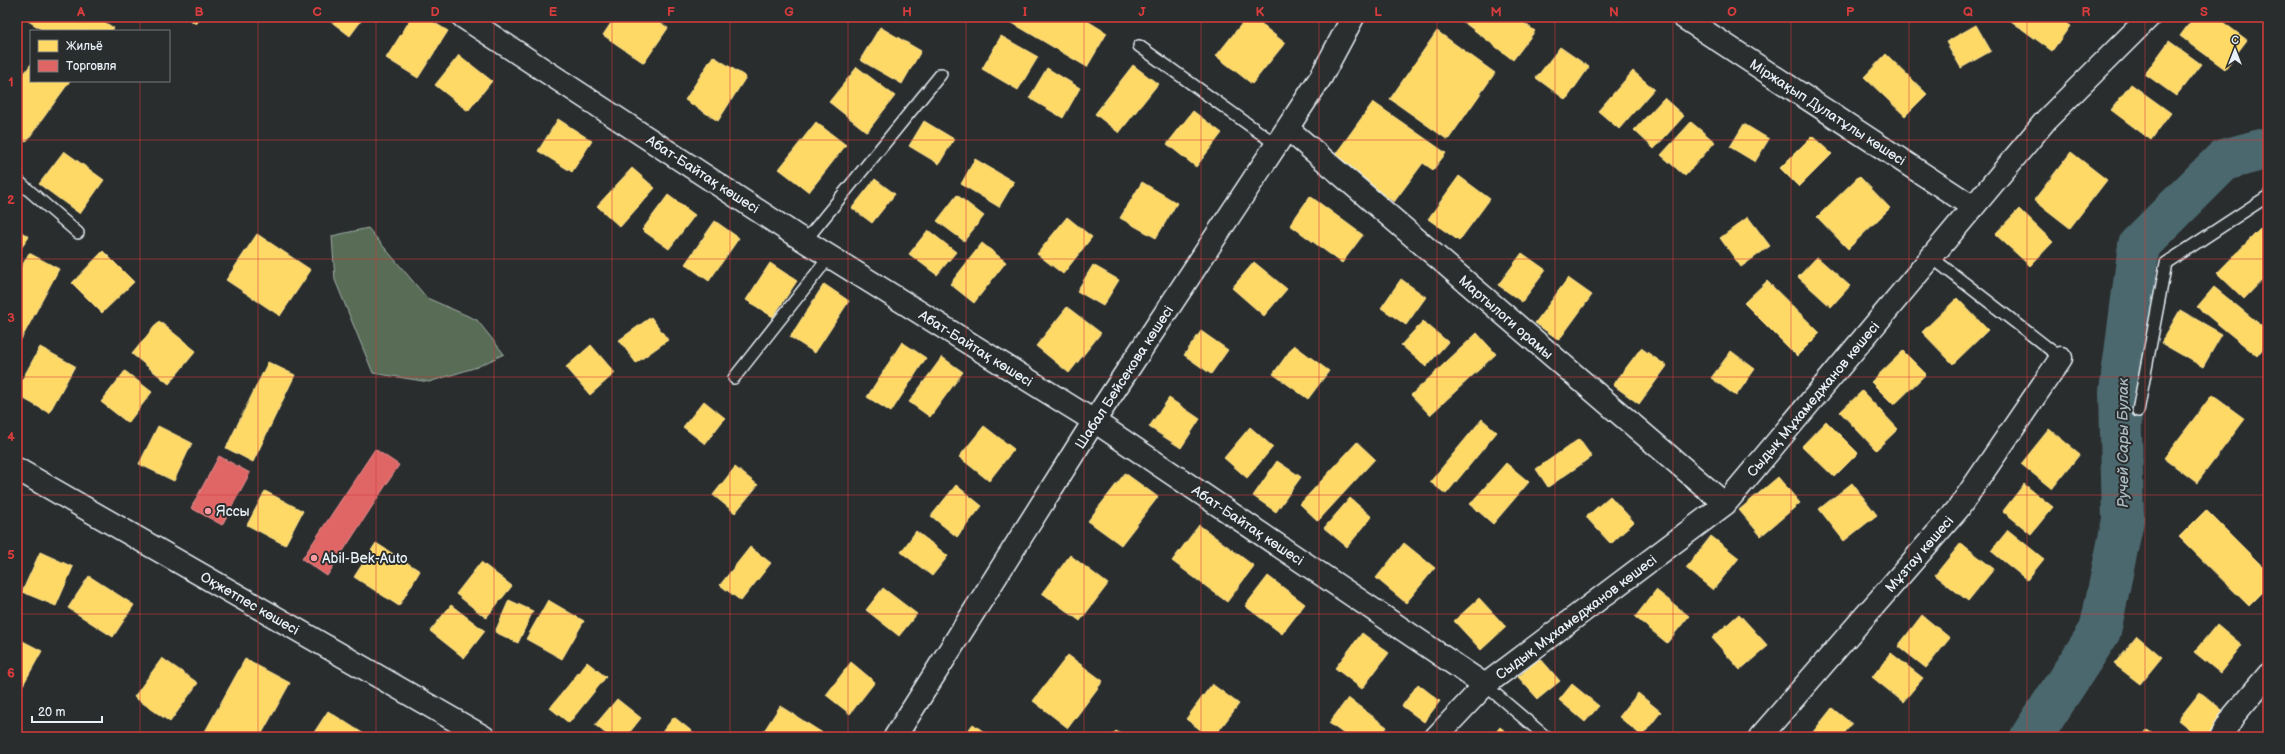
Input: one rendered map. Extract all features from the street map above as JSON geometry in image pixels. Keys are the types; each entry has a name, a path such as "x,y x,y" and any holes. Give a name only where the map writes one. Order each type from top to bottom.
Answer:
{"street":[{"name":"Абат-Байтақ көшесі","path":"463,17 805,241 1094,421 1485,685"},
{"name":"Шабал Бейсекова көшесі","path":"895,737 1094,421 1321,76 1353,17"},
{"name":"Міржақып Дулатұлы көшесі","path":"1683,17 1973,207"},
{"name":"Сыдық Мұхамеджанов көшесі","path":"1436,737 1485,685 1725,504 2046,120 2149,17"},
{"name":"Мартылоги орамы","path":"1282,137 1725,504"},
{"name":"Мұзтау көшесі","path":"1760,737 1958,509 2061,358"},
{"name":"Оқжетпес көшесі","path":"17,469 484,737"},
{"path":"2221,737 2234,715 2268,675"}],"lane":[{"path":"1139,46 1282,137"},
{"path":"805,241 941,74"},
{"path":"17,180 78,233"},
{"path":"2138,411 2166,263 2268,196"},
{"path":"734,378 830,256"},
{"path":"1931,258 2061,358"},
{"path":"1485,685 1546,737"}],"green space":[{"path":"368,228 427,298 477,320 504,354 477,367 429,382 373,373 335,280 332,236"}],"building: Жильё":[{"path":"22,17 96,17 114,28 113,30 42,30"},
{"path":"186,17 202,17 196,24"},
{"path":"325,17 364,17 350,36"},
{"path":"412,17 425,17 448,31 418,78 386,58"},
{"path":"615,17 652,17 668,28 644,63 603,35"},
{"path":"1002,17 1081,17 1107,33 1087,67"},
{"path":"1247,17 1252,17 1285,43 1252,84 1216,56"},
{"path":"1457,17 1516,17 1535,31 1513,60"},
{"path":"2014,17 2057,17 2070,26 2052,51 2011,21"},
{"path":"2194,17 2216,17 2247,40 2225,69 2180,36"},
{"path":"1976,25 1991,51 1961,68 1946,42"},
{"path":"880,27 921,51 902,84 860,60"},
{"path":"1437,31 1495,73 1448,140 1390,99"},
{"path":"1001,36 1038,57 1018,90 982,69"},
{"path":"2169,41 2201,64 2176,96 2145,74"},
{"path":"1560,47 1589,67 1566,100 1536,78"},
{"path":"1886,54 1927,94 1905,116 1864,77"},
{"path":"459,55 492,81 468,111 435,85"},
{"path":"713,56 746,77 718,121 685,100"},
{"path":"30,65 30,82 69,82 26,142 17,136 17,83"},
{"path":"1133,65 1158,84 1119,133 1095,114"},
{"path":"857,67 895,96 867,132 829,102"},
{"path":"1047,68 1080,88 1063,118 1029,98"},
{"path":"1633,71 1654,89 1619,129 1598,111"},
{"path":"2131,84 2171,113 2151,140 2111,110"},
{"path":"1664,98 1684,116 1654,149 1634,130"},
{"path":"1373,102 1446,153 1433,170 1423,163 1394,202 1332,159"},
{"path":"1193,111 1222,133 1196,167 1167,144"},
{"path":"558,119 592,141 572,172 538,151"},
{"path":"924,121 954,139 939,164 909,146"},
{"path":"816,122 846,145 809,192 779,169"},
{"path":"1691,122 1715,142 1685,176 1661,155"},
{"path":"1744,124 1769,139 1755,162 1730,147"},
{"path":"1812,136 1832,154 1799,187 1780,168"},
{"path":"64,151 104,180 80,214 39,184"},
{"path":"2071,152 2107,180 2070,228 2034,200"},
{"path":"975,159 1014,182 999,207 961,184"},
{"path":"632,168 655,188 620,227 597,206"},
{"path":"1459,176 1490,199 1459,241 1428,219"},
{"path":"1859,176 1890,208 1848,249 1817,217"},
{"path":"875,179 895,194 872,223 852,208"},
{"path":"1142,182 1177,203 1156,238 1120,218"},
{"path":"668,195 695,215 669,249 642,230"},
{"path":"957,195 984,216 964,241 937,221"},
{"path":"1310,196 1363,235 1342,263 1290,225"},
{"path":"2019,209 2053,242 2030,266 1995,234"},
{"path":"1067,217 1092,237 1063,274 1037,254"},
{"path":"1748,217 1770,246 1741,267 1720,238"},
{"path":"715,221 739,238 709,281 685,264"},
{"path":"17,229 29,237 17,254"},
{"path":"2260,229 2268,237 2268,274 2244,299 2217,273"},
{"path":"928,230 956,252 937,275 909,254"},
{"path":"257,234 311,270 280,316 226,280"},
{"path":"982,243 1006,262 974,303 950,284"},
{"path":"103,251 134,282 102,313 72,283"},
{"path":"29,253 59,269 17,347 17,275"},
{"path":"1522,253 1546,270 1522,302 1498,285"},
{"path":"1817,257 1850,286 1831,307 1798,277"},
{"path":"1254,262 1287,289 1264,316 1232,288"},
{"path":"770,263 797,281 773,317 746,300"},
{"path":"1093,265 1119,280 1103,306 1077,291"},
{"path":"1568,278 1592,295 1559,340 1535,323"},
{"path":"1401,279 1426,297 1406,325 1381,308"},
{"path":"1767,281 1820,333 1797,356 1744,303"},
{"path":"824,284 849,301 815,353 790,337"},
{"path":"2214,287 2268,331 2268,342 2257,356 2197,307"},
{"path":"1957,298 1988,330 1953,364 1922,332"},
{"path":"1067,307 1101,333 1069,373 1036,346"},
{"path":"2180,310 2222,334 2203,367 2161,343"},
{"path":"651,317 668,340 636,363 619,340"},
{"path":"159,321 196,351 169,384 132,354"},
{"path":"1423,321 1448,342 1426,367 1401,345"},
{"path":"1201,331 1228,350 1211,374 1184,355"},
{"path":"1477,333 1496,354 1430,415 1411,395"},
{"path":"902,342 926,358 891,412 867,397"},
{"path":"591,345 615,373 590,395 566,367"},
{"path":"1294,345 1329,371 1308,399 1273,374"},
{"path":"40,347 75,366 49,413 17,395 17,389"},
{"path":"1641,348 1667,366 1639,404 1613,385"},
{"path":"1731,351 1755,369 1736,396 1711,378"},
{"path":"1903,351 1926,374 1894,405 1871,382"},
{"path":"942,357 963,372 930,417 909,402"},
{"path":"268,362 295,375 253,462 226,448"},
{"path":"125,371 152,392 128,423 101,402"},
{"path":"1862,391 1898,429 1876,450 1840,412"},
{"path":"2212,395 2245,419 2197,483 2164,458"},
{"path":"1169,398 1200,419 1181,448 1149,427"},
{"path":"704,401 725,418 705,444 683,427"},
{"path":"1482,419 1497,432 1446,494 1430,482"},
{"path":"1826,421 1858,453 1834,477 1802,446"},
{"path":"158,426 192,443 174,481 139,464"},
{"path":"984,426 1014,449 989,481 959,457"},
{"path":"1250,427 1273,447 1247,478 1224,458"},
{"path":"2049,429 2080,454 2052,489 2021,464"},
{"path":"1579,439 1592,457 1548,487 1536,469"},
{"path":"1357,442 1375,459 1318,521 1300,504"},
{"path":"1277,461 1301,477 1276,512 1253,496"},
{"path":"1506,463 1529,482 1493,524 1470,504"},
{"path":"735,467 758,485 735,513 713,495"},
{"path":"1125,473 1158,497 1121,545 1088,521"},
{"path":"1778,477 1800,503 1761,536 1739,510"},
{"path":"1852,483 1877,515 1844,541 1819,509"},
{"path":"2024,484 2053,507 2031,534 2003,511"},
{"path":"956,485 982,506 957,537 931,516"},
{"path":"265,491 303,511 285,545 247,525"},
{"path":"1610,496 1634,522 1611,544 1586,517"},
{"path":"1350,498 1372,517 1347,547 1324,528"},
{"path":"2206,510 2268,572 2268,587 2249,606 2179,537"},
{"path":"1199,525 1254,566 1227,602 1172,561"},
{"path":"2008,530 2044,559 2027,580 1991,551"},
{"path":"916,531 948,556 932,576 901,552"},
{"path":"1711,536 1739,558 1713,590 1686,568"},
{"path":"376,543 420,571 399,606 354,577"},
{"path":"1404,543 1435,568 1406,603 1376,578"},
{"path":"1961,543 1994,569 1968,601 1935,575"},
{"path":"750,547 771,563 741,601 720,585"},
{"path":"40,552 73,567 56,606 22,592"},
{"path":"1070,555 1108,584 1080,621 1042,593"},
{"path":"481,562 512,586 486,618 456,594"},
{"path":"89,576 134,605 113,637 68,608"},
{"path":"1268,576 1305,604 1282,634 1245,606"},
{"path":"883,588 917,614 899,636 866,610"},
{"path":"1656,590 1689,616 1667,643 1635,617"},
{"path":"1479,598 1506,627 1481,650 1454,621"},
{"path":"509,600 533,611 518,643 495,632"},
{"path":"548,600 584,621 562,659 526,639"},
{"path":"451,605 485,631 464,658 430,631"},
{"path":"1739,614 1768,646 1740,670 1712,638"},
{"path":"1922,615 1950,638 1926,668 1898,646"},
{"path":"2217,624 2242,645 2220,673 2194,652"},
{"path":"1362,633 1389,653 1362,689 1335,668"},
{"path":"2137,636 2162,657 2140,684 2114,664"},
{"path":"17,638 42,651 23,685 17,682"},
{"path":"1891,653 1923,678 1903,702 1872,677"},
{"path":"1068,655 1103,681 1068,728 1033,701"},
{"path":"162,658 198,683 170,722 134,697"},
{"path":"1540,658 1560,681 1538,699 1518,677"},
{"path":"245,659 290,683 260,737 202,737"},
{"path":"587,662 606,677 569,723 550,708"},
{"path":"851,662 875,682 850,714 826,695"},
{"path":"1212,684 1239,704 1214,737 1210,737 1186,719"},
{"path":"1418,684 1440,701 1424,722 1402,706"},
{"path":"1572,684 1599,706 1585,722 1559,700"},
{"path":"2200,692 2226,713 2206,737 2199,737 2178,720"},
{"path":"1638,693 1661,712 1642,736 1619,717"},
{"path":"1348,698 1387,727 1379,737 1348,737 1329,723"},
{"path":"617,699 641,718 626,737 610,737 595,725"},
{"path":"780,706 829,737 760,737"},
{"path":"1832,708 1852,724 1841,737 1809,737"},
{"path":"328,711 364,734 362,737 311,737"},
{"path":"674,717 699,737 658,737"},
{"path":"973,724 991,737 963,737"},
{"path":"1500,727 1512,737 1492,737"},
{"path":"2147,730 2158,737 2142,737"},
{"path":"1116,731 1125,737 1111,737"}],"building: Торговля":[{"path":"375,449 399,465 327,576 302,559"},
{"path":"219,456 250,473 222,525 191,508"}],"waterway":[{"name":"Ручей Сары Булак","path":"2031,737 2100,631 2123,520 2120,392 2139,245 2224,160 2268,148"}],"place":[{"name":"Яссы","path":"208,511"},
{"name":"Abil-Bek-Auto","path":"314,558"}]}
